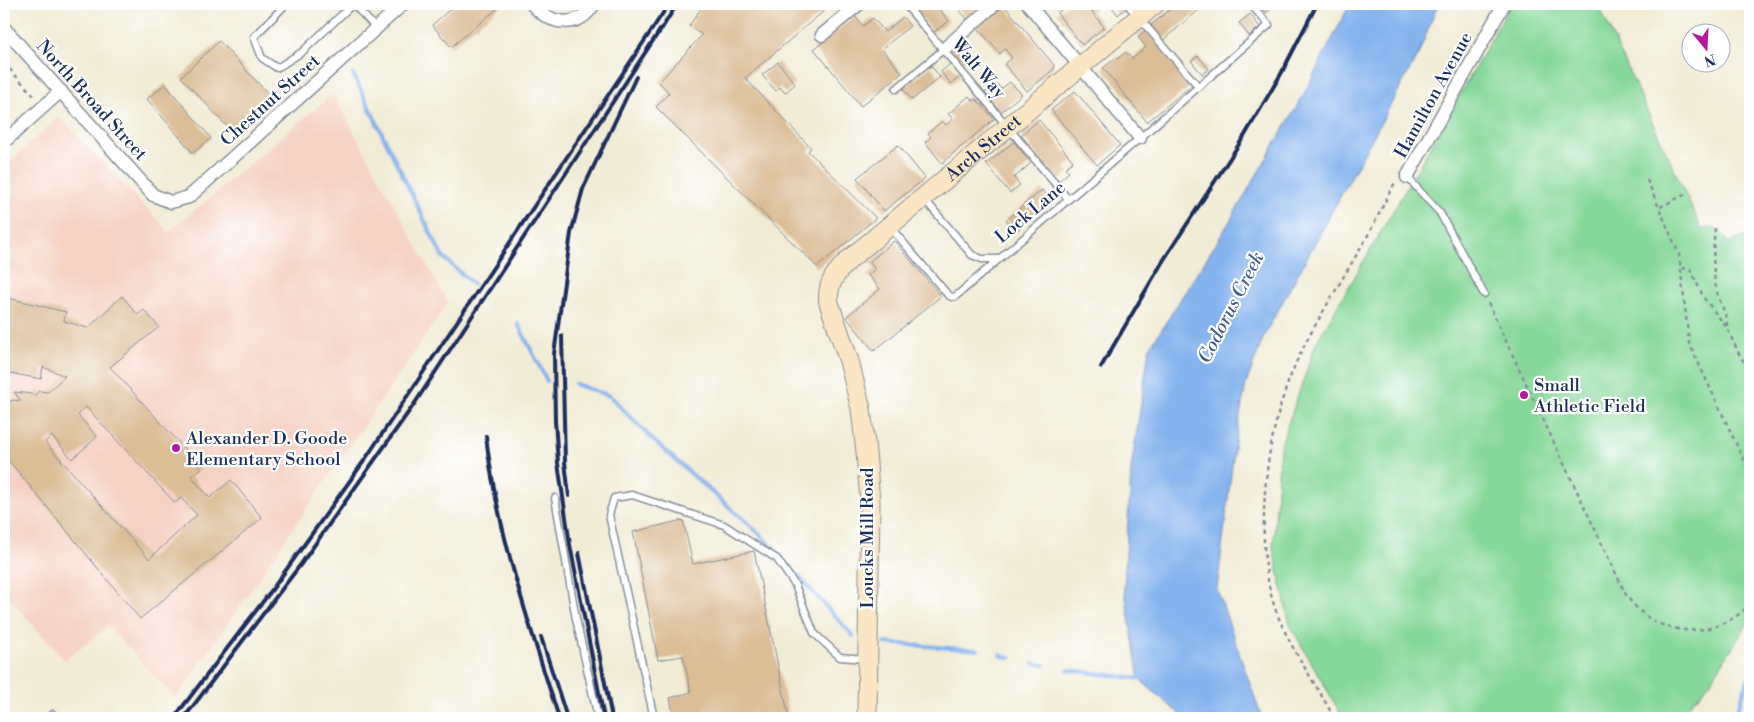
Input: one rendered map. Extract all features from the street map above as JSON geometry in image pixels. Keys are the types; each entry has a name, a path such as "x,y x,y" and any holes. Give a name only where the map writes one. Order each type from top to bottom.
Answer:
{"street":[{"name":"Chestnut Street","path":"153,195 171,202 189,197 403,4"},
{"path":"532,4 538,11 552,20 568,22 589,12 594,4"},
{"path":"822,36 859,4"},
{"path":"944,50 995,4"},
{"path":"1028,4 1140,138"},
{"name":"Arch Street","path":"829,303 830,284 837,271 922,197 1080,66 1133,10 1155,4"},
{"name":"Hamilton Avenue","path":"1407,177 1504,4"},
{"name":"North Broad Street","path":"4,28 153,195"},
{"path":"4,142 61,91"},
{"name":"Loucks Mill Road","path":"829,303 849,361 859,400 866,452 870,502 867,718"}],"lane":[{"path":"286,4 254,37 262,58 277,68 302,52 353,4 376,28"},
{"name":"Walt Way","path":"905,4 1068,199"},
{"name":"Lock Lane","path":"889,226 948,295 952,298 956,296 1268,25 1250,4"},
{"path":"1133,10 1198,86"},
{"path":"896,89 944,50"},
{"path":"1407,177 1440,213 1484,294"},
{"path":"922,197 972,256 982,259 998,259"},
{"path":"654,718 609,515 614,498 632,495 724,525 732,530 777,559 795,585 814,633 840,657 867,659"},
{"path":"555,498 576,619 598,718"}],"path":[{"path":"4,64 44,106"},
{"path":"1647,180 1679,254 1689,343 1750,473"},
{"path":"1660,208 1686,194"},
{"path":"1715,228 1713,254 1717,293 1727,316 1727,328"},
{"path":"1682,268 1690,270 1704,298 1727,328 1740,356 1750,371"},
{"path":"1484,294 1627,597 1641,612 1654,620 1686,631 1712,629 1732,619 1750,603"},
{"path":"1307,341 1285,394 1275,425 1268,458 1264,491 1266,564 1269,585 1284,631 1334,718"},
{"path":"1746,465 1750,463"}],"shaded area":[{"name":"Alexander D. Goode Elementary School","path":"333,94 448,303 176,699 108,626 65,660 4,593 4,167 59,117 169,232"}],"green space":[{"name":"Small Athletic Field","path":"1511,4 1598,4 1702,230 1711,228 1718,230 1730,243 1750,234 1750,620 1709,684 1677,718 1343,718 1290,625 1273,548 1280,447 1316,343"}],"water":[{"name":"Codorus Creek","path":"1350,4 1438,4 1419,53 1264,336 1246,384 1235,442 1217,589 1262,718 1184,718 1139,679 1124,587 1131,470 1149,349 1222,234 1302,98"}],"building":[{"path":"456,4 503,4 451,47 432,25"},
{"path":"704,4 711,4 718,9 722,4 832,4 745,78 811,148 808,151 876,218 817,267 656,107 669,93 659,82 702,35 689,26"},
{"path":"910,4 935,4 949,21 934,32"},
{"path":"954,4 988,4 968,20"},
{"path":"1003,4 1054,65 1054,69 1027,91 1004,64 1012,58 1005,49 1000,54 976,26"},
{"path":"1069,4 1101,4 1092,12 1104,27 1082,45 1057,13"},
{"path":"1116,4 1124,4 1127,7 1118,15 1112,7"},
{"path":"1177,4 1206,4 1163,40 1151,25"},
{"path":"1258,4 1274,4 1275,5 1266,13"},
{"path":"1250,14 1260,27 1249,36 1239,23"},
{"path":"855,16 863,26 873,18 885,32 903,17 910,26 882,49 902,73 861,106 814,49"},
{"path":"1146,30 1192,85 1147,122 1103,68 1126,52 1132,59 1146,47 1138,37"},
{"path":"959,40 972,55 961,63 949,49"},
{"path":"219,41 272,98 234,134 181,77"},
{"path":"1198,56 1209,69 1202,74 1191,61"},
{"path":"778,62 795,84 785,93 780,87 776,91 762,75"},
{"path":"950,64 961,76 951,84 941,72"},
{"path":"931,66 940,77 912,100 903,89"},
{"path":"1010,82 1022,94 1001,112 985,93 996,83 1001,89"},
{"path":"165,84 211,138 193,153 147,99"},
{"path":"1075,91 1120,145 1097,165 1051,110"},
{"path":"969,96 973,101 976,99 994,119 942,163 925,142 931,137 928,133 942,121 946,125 953,119 948,114"},
{"path":"1039,120 1073,161 1065,168 1069,172 1059,181 1021,135"},
{"path":"1014,142 1031,163 1014,178 1020,185 1010,193 986,164"},
{"path":"898,145 925,178 884,211 857,178"},
{"path":"1042,190 1052,202 1015,232 1006,220"},
{"path":"894,241 941,296 874,351 846,317 880,289 868,275 875,269 869,262"},
{"path":"122,296 138,315 144,310 159,327 110,367 202,468 191,476 210,498 231,480 262,518 140,619 4,455 4,407 12,400 21,401 14,392 32,394 34,396 39,391 48,392 65,376 43,367 41,379 4,372 4,297 66,312 64,321 88,328","holes":["86,407 175,503 181,498 197,515 149,559 45,442 52,436 72,459 97,437 78,415"]},
{"path":"683,520 693,564 754,551 789,718 674,718 670,698 691,692 683,656 658,660 633,532"}],"waterway":[{"path":"353,74 442,256 474,285"},
{"path":"518,324 547,381"},
{"path":"575,384 610,396 654,441 761,535 853,636"},
{"path":"885,643 978,650"},
{"path":"1000,655 1010,658"},
{"path":"1033,663 1044,665"},
{"path":"1068,670 1143,679"},
{"path":"1729,718 1739,706 1750,674"}],"railway":[{"path":"174,718 271,591 364,461 669,4"},
{"path":"659,33 677,4"},
{"path":"1101,367 1163,261 1245,135 1281,74 1317,4"},
{"path":"184,718 301,564 415,403 662,27"},
{"path":"604,718 570,545 558,463 554,354 571,233 583,189 636,77"},
{"path":"562,336 565,462 569,496"},
{"path":"486,436 491,472 506,544 559,718"},
{"path":"579,553 612,718"},
{"path":"541,637 567,718"}],"place":[{"name":"Small Athletic Field","path":"1524,395"},
{"name":"Alexander D. Goode Elementary School","path":"176,448"}]}
